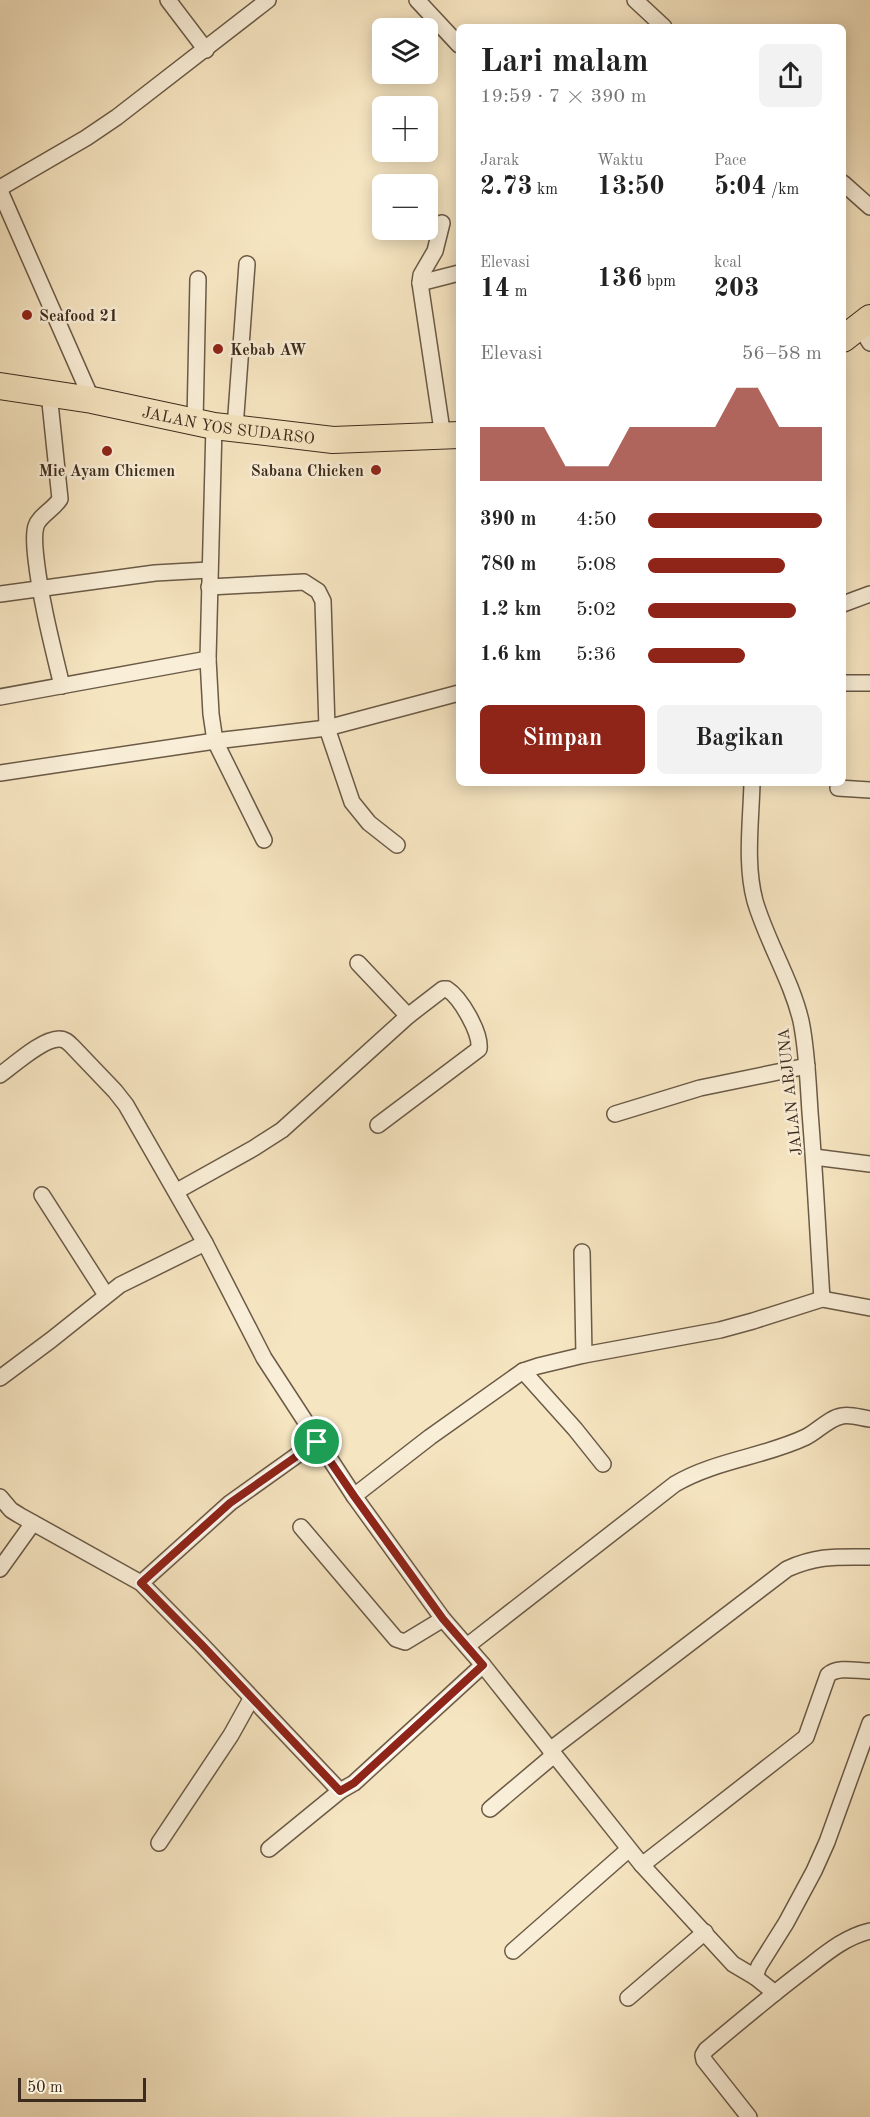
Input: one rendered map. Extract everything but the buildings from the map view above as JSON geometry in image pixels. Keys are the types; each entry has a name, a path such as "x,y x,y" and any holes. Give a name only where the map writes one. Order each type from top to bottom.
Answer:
{"highway":[{"name":"JALAN YOS SUDARSO","path":"0,386 92,400 214,425 333,440 451,436"}],"street":[{"path":"168,0 206,50"},
{"path":"92,400 0,189 86,138 206,50 268,0"},
{"path":"417,0 456,42"},
{"path":"634,0 657,24"},
{"path":"846,186 870,207"},
{"path":"442,223 435,251 421,275 420,283 451,436"},
{"path":"214,425 247,264"},
{"path":"420,283 456,274"},
{"path":"198,279 214,425 208,659 211,714 215,741 264,840"},
{"path":"49,393 60,499 38,522 35,529 39,589 62,686"},
{"path":"0,594 155,573 209,570"},
{"path":"209,587 304,582 318,591 323,601 327,728 352,802 369,823 397,845"},
{"path":"846,603 870,594"},
{"path":"0,698 208,659"},
{"path":"846,683 870,683"},
{"path":"0,773 215,741 327,728 456,694"},
{"name":"JALAN ARJUNA","path":"752,786 750,861 752,885 764,926 793,996 801,1022 814,1157 822,1299"},
{"path":"838,788 870,790"},
{"path":"358,963 408,1016"},
{"path":"177,1191 282,1130 408,1016 443,989 447,989 456,997 476,1030 480,1040 479,1049 378,1125"},
{"path":"0,1075 50,1041 59,1039 65,1040 108,1083 126,1105 177,1191 256,1347 354,1496 443,1619 483,1665 628,1850 733,1964 755,1977 775,1993"},
{"path":"615,1114 700,1088 807,1066"},
{"path":"814,1157 870,1164"},
{"path":"42,1195 106,1295"},
{"path":"0,1378 51,1341 106,1295 139,1274 205,1243"},
{"path":"582,1252 584,1355"},
{"path":"354,1496 430,1437 523,1371 584,1355 720,1330 822,1299 870,1308"},
{"path":"523,1371 603,1464"},
{"path":"467,1646 675,1484 690,1475 708,1467 726,1464 797,1441 835,1418 843,1416 870,1419"},
{"path":"141,1583 230,1503 317,1442"},
{"path":"0,1497 11,1510 141,1583 340,1791"},
{"path":"0,1569 33,1523"},
{"path":"301,1527 396,1639 405,1642 443,1619"},
{"path":"490,1809 552,1753 787,1569 804,1561 822,1557 870,1557"},
{"path":"269,1848 340,1791 354,1783 483,1665"},
{"path":"642,1865 806,1737 828,1674 841,1670 870,1671"},
{"path":"159,1843 231,1735 251,1699"},
{"path":"755,1977 823,1852 870,1723"},
{"path":"513,1951 628,1850"},
{"path":"749,2117 704,2060 703,2055 706,2050 842,1941 870,1931"},
{"path":"628,1998 705,1932"}],"place":[{"name":"Seafood 21","path":"27,315"},
{"name":"Kebab AW","path":"218,349"},
{"name":"Mie Ayam Chicmen","path":"107,451"},
{"name":"Sabana Chicken","path":"376,470"}],"route":[{"path":"317,1442 443,1619 483,1665 354,1783 340,1791 141,1583 230,1503 317,1442"}]}
